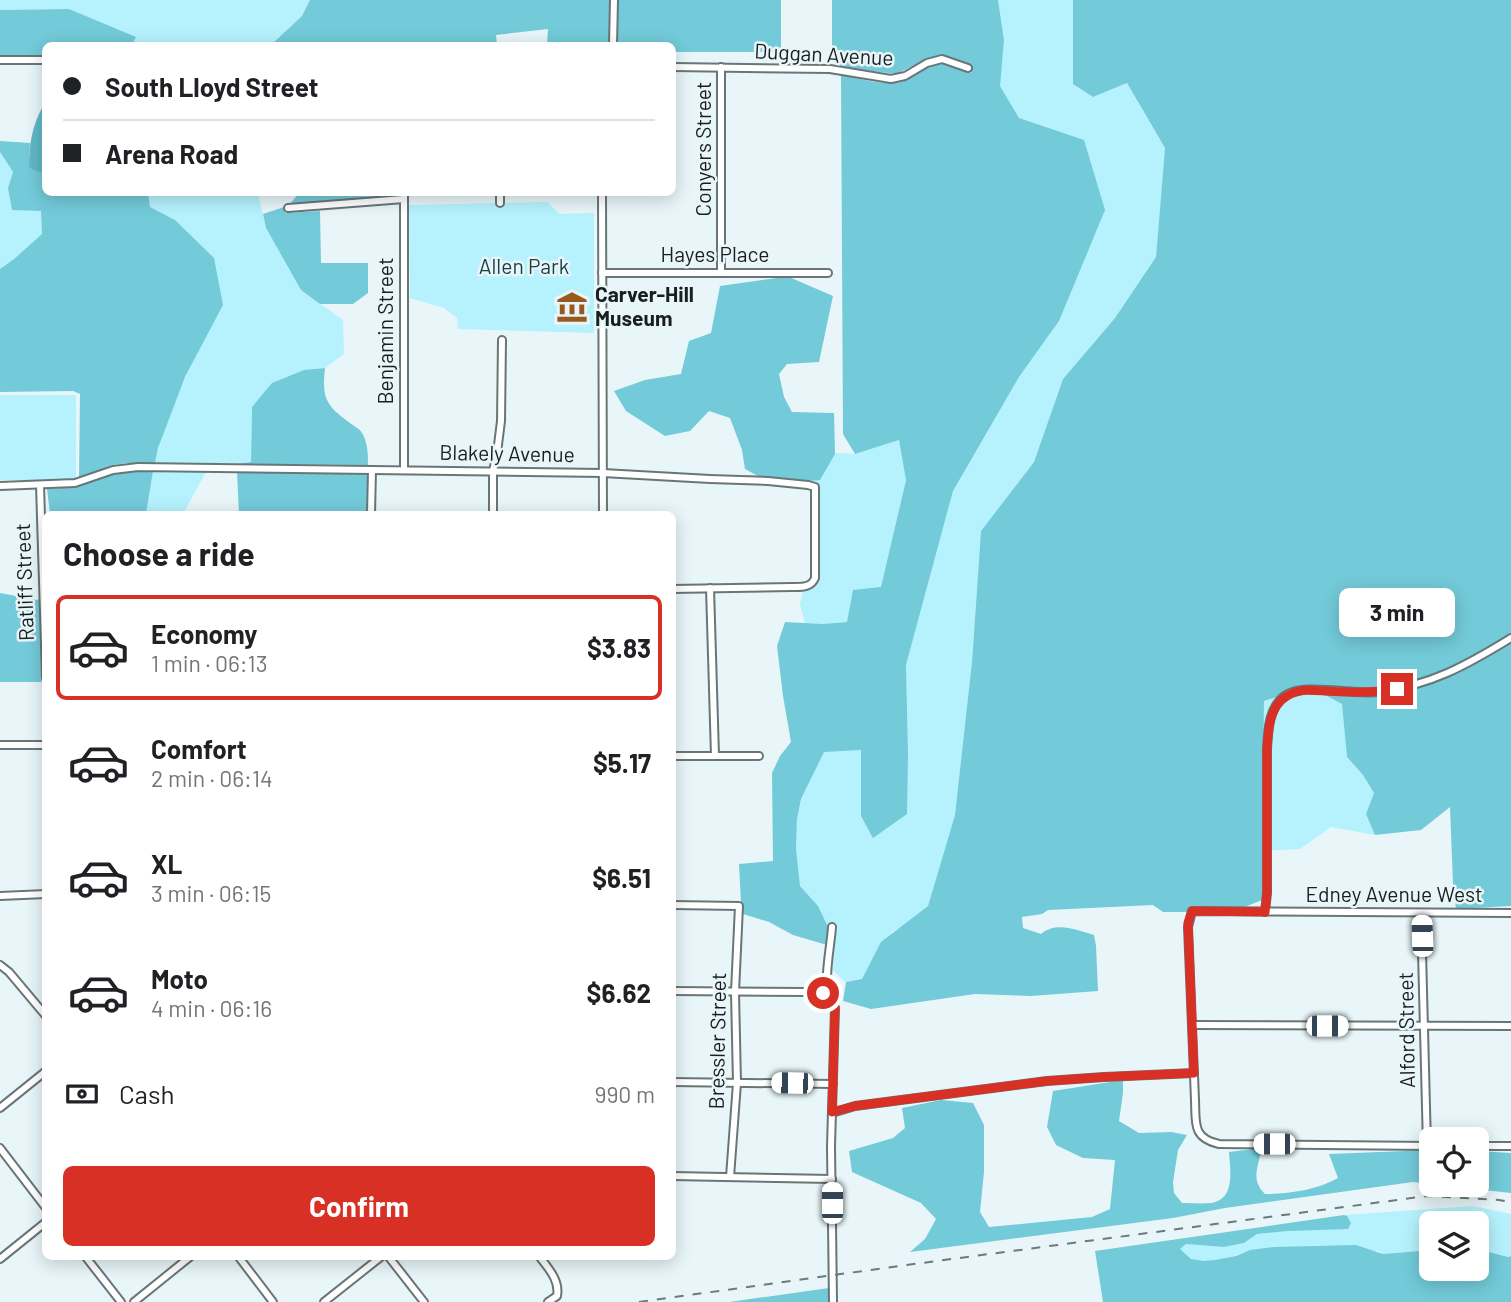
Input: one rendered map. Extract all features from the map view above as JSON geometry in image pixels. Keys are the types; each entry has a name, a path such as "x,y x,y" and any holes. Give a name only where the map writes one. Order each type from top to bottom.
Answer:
{"street":[{"path":"613,42 614,0"},
{"name":"Duggan Avenue","path":"676,66 830,69 891,79 905,76 935,60 945,59 968,68"},
{"path":"0,60 42,60"},
{"name":"Conyers Street","path":"721,67 721,273"},
{"path":"288,208 404,196"},
{"name":"Benjamin Street","path":"404,196 404,470"},
{"path":"500,196 500,203"},
{"path":"602,196 603,511"},
{"name":"Hayes Place","path":"602,273 828,273"},
{"path":"493,511 493,471 501,421 502,340"},
{"name":"Blakely Avenue","path":"0,485 75,483 127,467 603,473 768,481 815,487 815,578 812,583 799,587 710,589"},
{"path":"371,511 373,470"},
{"name":"Ratliff Street","path":"40,485 42,549"},
{"path":"676,589 710,589 716,756"},
{"path":"1265,912 1268,727 1277,704 1285,696 1298,691 1376,693 1417,684 1466,665 1511,638"},
{"path":"0,745 42,745"},
{"path":"676,756 758,756"},
{"path":"0,896 42,894"},
{"name":"Bressler Street","path":"676,905 740,906 735,992 737,1083 730,1177"},
{"name":"Edney Avenue West","path":"1192,1025 1188,928 1192,911 1511,913"},
{"name":"Alford Street","path":"1421,913 1428,1127"},
{"path":"828,995 832,927"},
{"path":"0,965 42,1011"},
{"path":"676,991 823,993 835,1004 832,1302"},
{"path":"1419,1146 1209,1142 1201,1137 1197,1130 1192,1025 1511,1026"},
{"path":"832,1112 855,1106 1047,1081 1194,1073"},
{"path":"0,1108 42,1074"},
{"path":"676,1082 833,1084"},
{"path":"1489,1146 1511,1146"},
{"path":"0,1147 42,1203"},
{"path":"676,1176 832,1179"},
{"path":"0,1259 42,1225"},
{"path":"88,1260 121,1302"},
{"path":"134,1302 186,1260"},
{"path":"241,1260 273,1302"},
{"path":"324,1302 377,1260"},
{"path":"391,1260 424,1302"},
{"path":"542,1260 553,1273 558,1292 554,1299 548,1302"}],"green space":[{"path":"0,0 310,0 302,16 275,42 133,42 135,38 69,9 0,10"},
{"path":"998,0 1073,0 1073,84 1093,97 1127,83 1165,148 1156,257 1115,318 1063,379 1034,462 981,531 972,662 955,815 928,906 892,932 862,979 845,982 833,970 836,924 829,923 828,931 818,906 800,886 796,848 801,799 824,751 862,750 861,816 908,753 906,665 953,491 1019,377 1059,321 1084,141 1019,118 999,85 1004,40"},
{"path":"0,152 13,172 8,188 41,211 42,234 0,269"},
{"path":"148,196 259,196 266,228 301,290 343,320 344,354 325,368 304,370 252,406 251,463 155,463 174,402 223,305 175,220 150,207"},
{"name":"Allen Park","path":"547,202 560,214 594,213 594,333 458,329 457,318 444,308 410,298 409,205"},
{"path":"0,395 76,395 76,480 0,480"},
{"path":"899,440 906,479 881,588 848,622 805,623 800,605 803,591 813,587 819,578 818,487 809,481 820,479 835,453 855,454"},
{"path":"153,471 206,472 185,511 146,511"},
{"path":"1311,687 1342,704 1347,757 1374,793 1366,814 1375,835 1331,827 1300,849 1263,851 1264,701"},
{"path":"1473,1206 1511,1214 1511,1256 1489,1252 1489,1211 1419,1211 1419,1251 1383,1254 1378,1251 1250,1250 1207,1262 1193,1260 1179,1249 1186,1244 1224,1247 1244,1243 1257,1234 1288,1231 1347,1216 1344,1215"}],"shaded area":[{"path":"310,0 610,0 610,42 547,42 548,29 496,35 497,42 274,42 302,16"},
{"path":"618,0 781,0 781,52 676,52 676,42 617,42"},
{"path":"832,0 998,0 1004,40 1000,86 1019,118 1084,140 1105,210 1059,321 1019,377 953,491 906,665 907,814 873,838 861,816 861,750 824,752 801,799 796,848 800,886 818,906 828,927 827,945 793,935 769,922 743,914 739,864 773,861 772,773 791,742 777,646 785,622 847,622 853,590 881,587 906,480 899,440 855,454 843,434 841,75 894,83 935,65 944,64 971,73 972,65 942,55 926,59 896,74 841,67 832,47"},
{"path":"1073,0 1511,0 1511,906 1456,909 1450,807 1421,830 1375,835 1366,814 1374,793 1347,757 1342,704 1310,687 1264,701 1262,900 1242,908 1191,906 1188,912 1163,912 1153,905 1048,910 1042,914 1022,917 1023,928 1041,934 1060,927 1094,935 1098,991 1031,996 975,994 871,1009 843,1001 846,982 862,979 881,942 928,906 955,815 972,662 981,531 1034,462 1063,379 1115,318 1156,257 1165,148 1127,83 1093,97 1073,84"},
{"path":"69,9 136,37 134,42 42,42 42,55 0,55 0,10"},
{"path":"42,108 42,172 29,167 34,128"},
{"path":"0,141 30,143 29,159 38,172 42,172 42,196 148,196 150,207 175,220 214,258 223,305 185,377 158,448 155,463 112,465 79,478 80,394 73,391 0,392 0,269 42,234 41,211 12,210 8,188 13,172 0,152"},
{"path":"297,196 377,196 375,198 290,204"},
{"path":"284,207 285,213 320,211 321,263 368,263 368,293 353,304 320,304 301,290 266,228 263,214"},
{"path":"784,277 833,296 819,362 787,364 779,374 784,397 792,412 834,413 835,454 820,480 758,476 745,469 742,450 730,418 709,411 690,431 665,436 626,411 614,391 645,380 681,374 689,341 711,333 720,286"},
{"path":"325,368 324,387 327,400 335,411 362,433 367,445 368,465 239,464 251,462 252,407 272,383 304,370"},
{"path":"153,471 146,511 50,511 47,489 76,487 113,474"},
{"path":"237,472 368,474 367,511 239,511"},
{"path":"0,593 40,599 42,682 0,682"},
{"path":"1123,1080 1119,1121 1139,1133 1171,1132 1187,1135 1178,1150 1173,1182 1174,1193 1182,1203 1211,1203 1225,1196 1230,1183 1229,1152 1261,1148 1256,1177 1265,1194 1303,1190 1338,1178 1329,1154 1419,1150 1419,1183 910,1252 925,1239 936,1219 921,1203 852,1172 849,1151 893,1138 905,1128 902,1108 941,1100 973,1103 984,1125 984,1172 980,1212 989,1227 1092,1217 1110,1209 1115,1160 1083,1158 1056,1145 1047,1127 1053,1091"},
{"path":"1489,1152 1511,1153 1511,1193 1489,1191"},
{"path":"1344,1215 1351,1223 1348,1229 1257,1234 1244,1243 1224,1247 1186,1244 1180,1249 1191,1259 1204,1261 1274,1247 1356,1245 1383,1254 1419,1251 1419,1281 1489,1281 1489,1252 1511,1256 1511,1302 1103,1302 1095,1251"},
{"path":"829,1288 829,1302 729,1302"}],"railway":[{"path":"639,1302 1427,1196 1511,1202"}],"place":[{"name":"Carver-Hill Museum","path":"572,307"}],"route":[{"path":"823,993 835,1004 832,1112 855,1106 1047,1081 1194,1073 1188,923 1192,911 1265,912 1268,727 1274,709 1285,696 1298,691 1376,693 1397,689"}]}
